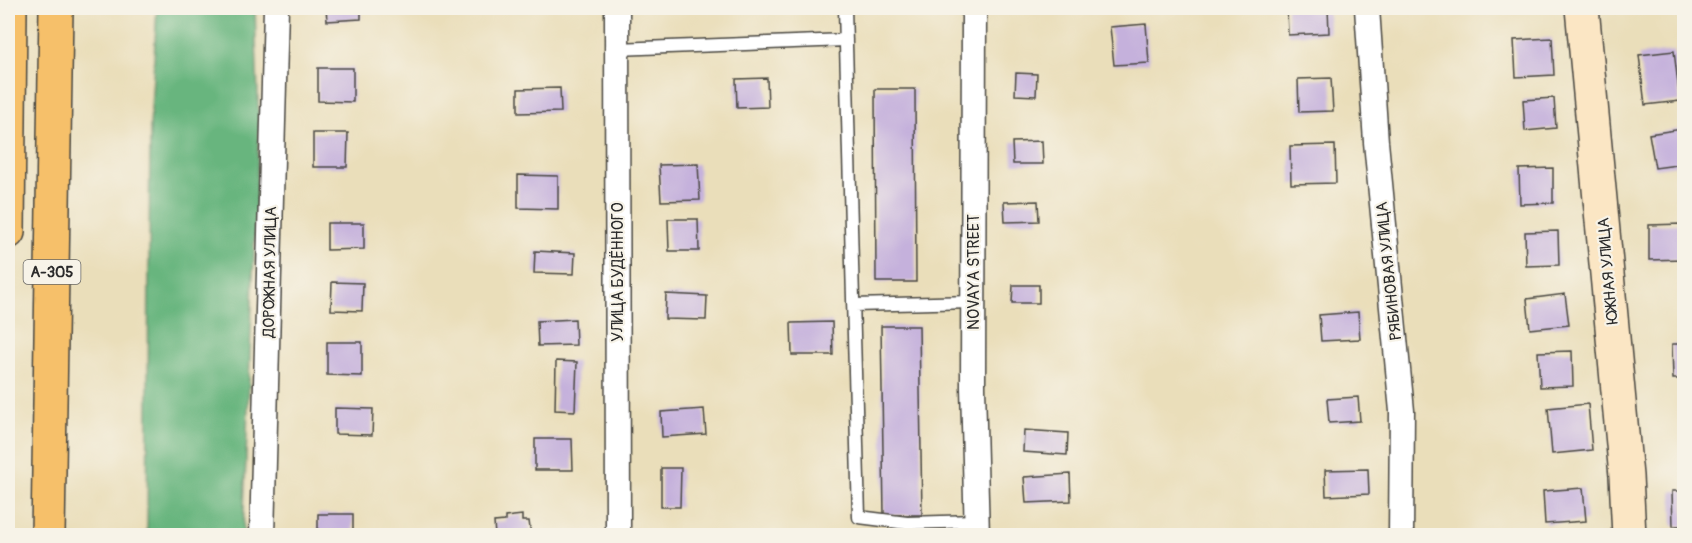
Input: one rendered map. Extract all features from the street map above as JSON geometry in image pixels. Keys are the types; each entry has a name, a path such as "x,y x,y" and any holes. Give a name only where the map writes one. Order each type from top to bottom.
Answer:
{"highway":[{"path":"8,232 10,8"},
{"name":"А-305","path":"48,536 56,8"}],"street":[{"name":"ДОРОЖНАЯ УЛИЦА","path":"262,536 276,8"},
{"name":"УЛИЦА БУДЁННОГО","path":"617,8 618,536"},
{"name":"NOVAYA STREET","path":"974,8 973,302 976,528"},
{"name":"РЯБИНОВАЯ УЛИЦА","path":"1367,8 1376,142 1402,411 1401,536"},
{"name":"ЮЖНАЯ УЛИЦА","path":"1582,8 1626,476 1629,536"}],"lane":[{"path":"845,8 859,517 976,528"},
{"path":"617,49 846,40"},
{"path":"854,305 973,302"}],"green space":[{"path":"157,8 255,8 259,126 243,535 147,535 150,127"}],"building":[{"path":"326,8 361,8 361,19 327,21"},
{"path":"1287,8 1328,8 1329,33 1288,35"},
{"path":"1146,24 1149,63 1114,65 1110,27"},
{"path":"1552,38 1554,75 1516,77 1514,40"},
{"path":"1674,51 1680,101 1645,105 1639,55"},
{"path":"318,68 353,68 353,102 318,101"},
{"path":"1016,73 1037,74 1036,96 1015,95"},
{"path":"767,78 768,107 737,108 736,79"},
{"path":"1331,78 1333,111 1299,112 1298,79"},
{"path":"560,88 561,112 518,113 518,89"},
{"path":"875,89 915,89 916,282 876,282"},
{"path":"1554,98 1556,128 1525,131 1523,100"},
{"path":"1682,129 1684,164 1655,168 1649,134"},
{"path":"313,133 348,133 347,167 313,167"},
{"path":"1042,141 1043,164 1013,164 1012,142"},
{"path":"1335,145 1336,183 1291,184 1290,146"},
{"path":"698,164 700,200 661,201 659,165"},
{"path":"1553,168 1553,203 1520,204 1519,169"},
{"path":"518,175 558,176 558,209 518,208"},
{"path":"1038,201 1039,221 1005,222 1004,202"},
{"path":"668,219 698,219 699,251 669,251"},
{"path":"327,223 364,223 364,249 327,250"},
{"path":"1682,224 1683,259 1649,260 1649,225"},
{"path":"1558,231 1559,265 1526,266 1525,232"},
{"path":"535,251 575,253 574,274 534,273"},
{"path":"332,282 363,283 362,311 331,310"},
{"path":"1013,285 1039,285 1039,303 1012,303"},
{"path":"666,294 707,296 706,320 665,319"},
{"path":"1565,294 1569,325 1530,329 1527,299"},
{"path":"1358,312 1360,339 1321,341 1319,315"},
{"path":"575,319 576,345 538,346 537,321"},
{"path":"832,322 833,355 792,355 791,323"},
{"path":"881,326 919,326 922,515 884,515"},
{"path":"327,342 362,342 362,376 327,375"},
{"path":"1672,344 1684,344 1684,379 1673,379"},
{"path":"1572,351 1573,386 1540,387 1538,352"},
{"path":"556,361 577,362 575,411 555,410"},
{"path":"1358,397 1360,421 1329,423 1327,399"},
{"path":"1588,404 1592,450 1552,454 1548,408"},
{"path":"335,408 373,409 372,435 335,434"},
{"path":"704,409 706,434 662,437 661,412"},
{"path":"1024,430 1068,433 1067,455 1023,452"},
{"path":"535,439 572,439 573,470 535,470"},
{"path":"661,468 681,468 680,507 661,507"},
{"path":"1368,469 1369,494 1326,496 1325,470"},
{"path":"1070,474 1071,501 1026,503 1024,477"},
{"path":"1583,488 1586,521 1545,524 1543,491"},
{"path":"1672,491 1684,491 1684,526 1673,526"},
{"path":"318,514 353,514 353,536 318,536"},
{"path":"522,515 522,521 529,521 531,536 495,536 494,522 505,521 505,517"}]}
